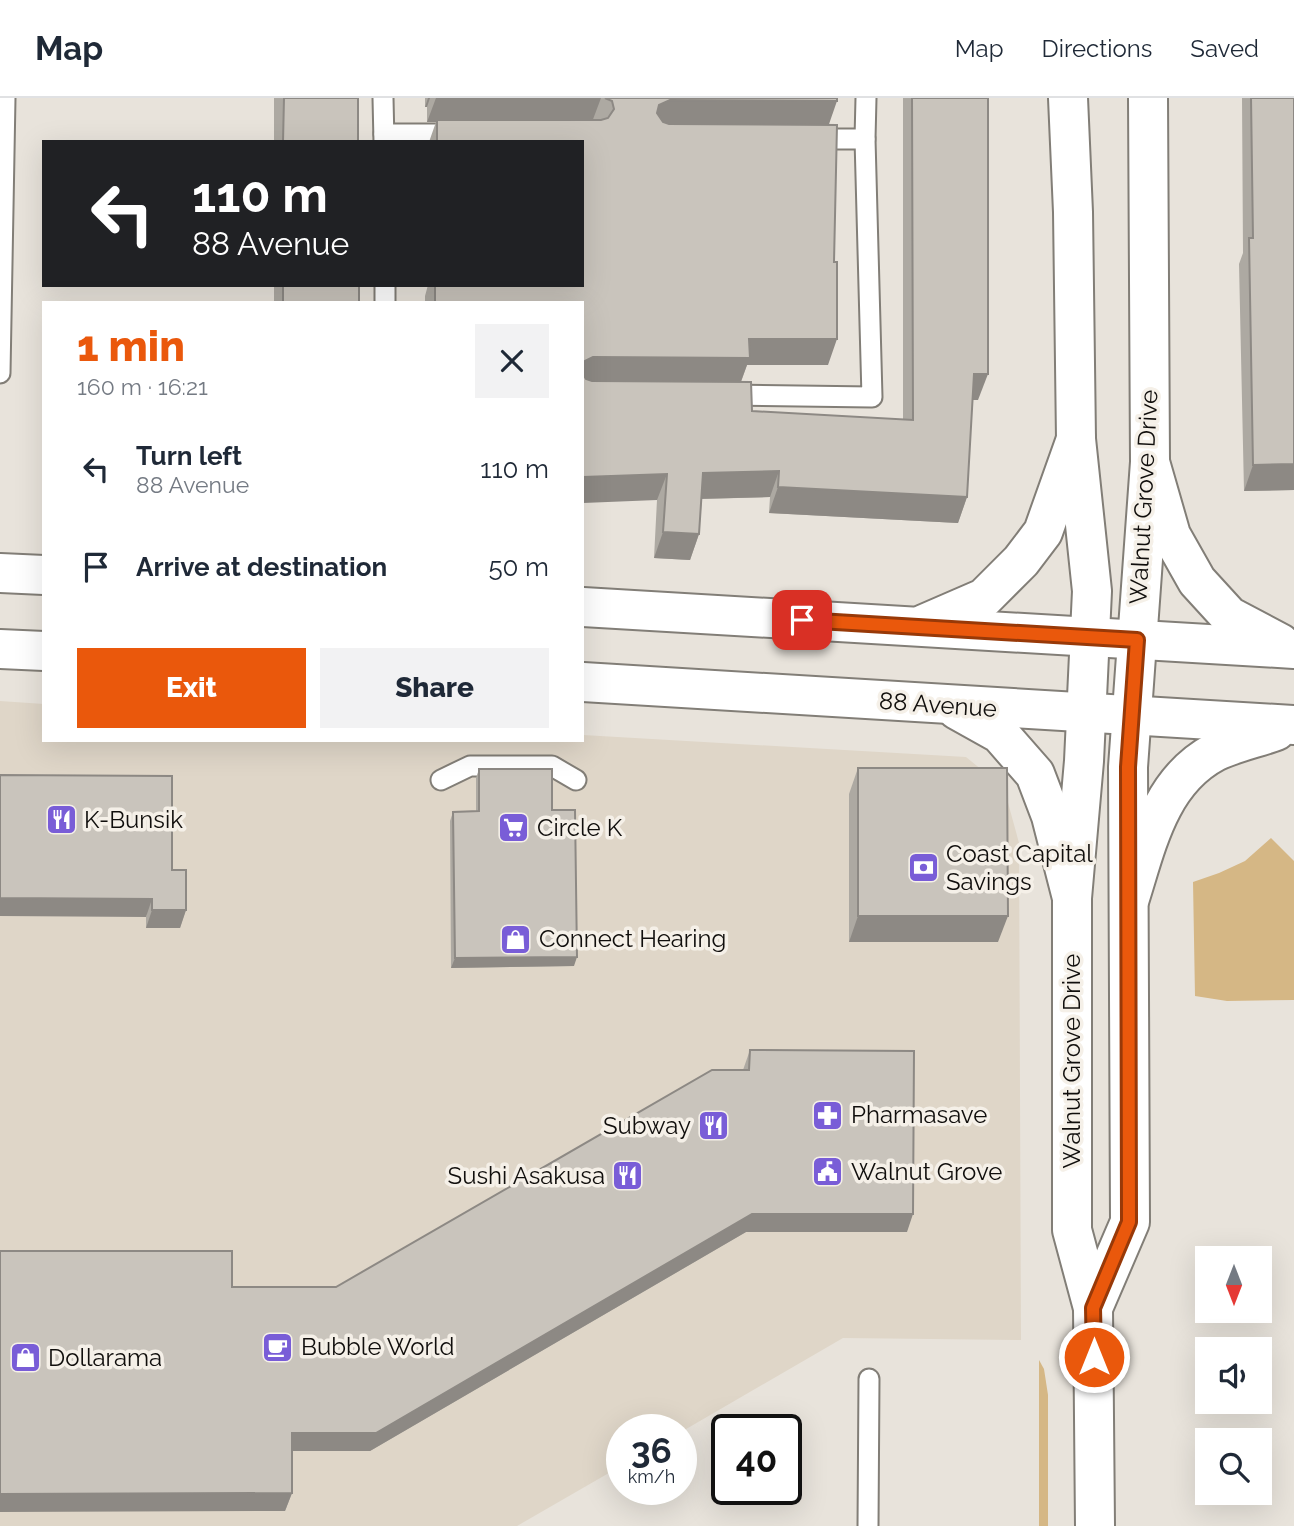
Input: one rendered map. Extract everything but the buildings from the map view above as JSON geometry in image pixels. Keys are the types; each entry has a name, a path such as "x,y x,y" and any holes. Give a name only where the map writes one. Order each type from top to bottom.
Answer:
{"street":[{"name":"Walnut Grove Drive","path":"1068,98 1073,212 1076,439 1092,591 1087,713 1072,898 1072,1230 1093,1308 1095,1526"},
{"name":"Walnut Grove Drive","path":"1093,1308 1129,1222 1128,767 1150,461 1148,98"},
{"path":"918,627 984,598 1021,561 1043,532 1076,439"},
{"path":"1150,461 1171,535 1197,581 1229,616 1292,649"},
{"path":"0,573 42,575"},
{"path":"584,607 1292,649"},
{"path":"0,649 42,651"},
{"name":"88 Avenue","path":"584,682 1294,725"},
{"path":"949,706 1000,734 1035,774 1051,816 1072,898"},
{"path":"1129,898 1157,816 1178,781 1214,752 1294,725"}],"lane":[{"path":"0,373 5,98"},
{"path":"383,98 384,138 481,134"},
{"path":"710,395 872,397 866,98"},
{"path":"797,139 865,139"},
{"path":"441,780 470,766 552,766 576,780"},
{"path":"866,1525 869,1379"}],"shaded area":[{"path":"0,701 42,704 42,742 584,742 584,735 966,757 1004,788 1019,843 1021,1340 843,1338 697,1423 697,1414 606,1414 606,1475 517,1526 0,1526"},
{"path":"1271,838 1294,861 1294,1000 1227,1001 1195,996 1193,882 1245,861"},
{"path":"1039,1360 1044,1369 1048,1395 1048,1526 1039,1526"}],"place":[{"name":"K-Bunsik","path":"61,820"},
{"name":"Circle K","path":"514,828"},
{"name":"Coast Capital Savings","path":"923,868"},
{"name":"Connect Hearing","path":"516,939"},
{"name":"Pharmasave","path":"828,1115"},
{"name":"Subway","path":"714,1126"},
{"name":"Walnut Grove","path":"828,1172"},
{"name":"Sushi Asakusa","path":"628,1176"},
{"name":"Bubble World","path":"278,1347"},
{"name":"Dollarama","path":"25,1358"}],"route":[{"path":"802,620 1137,640 1128,767 1129,1222 1093,1308 1094,1357"}]}
